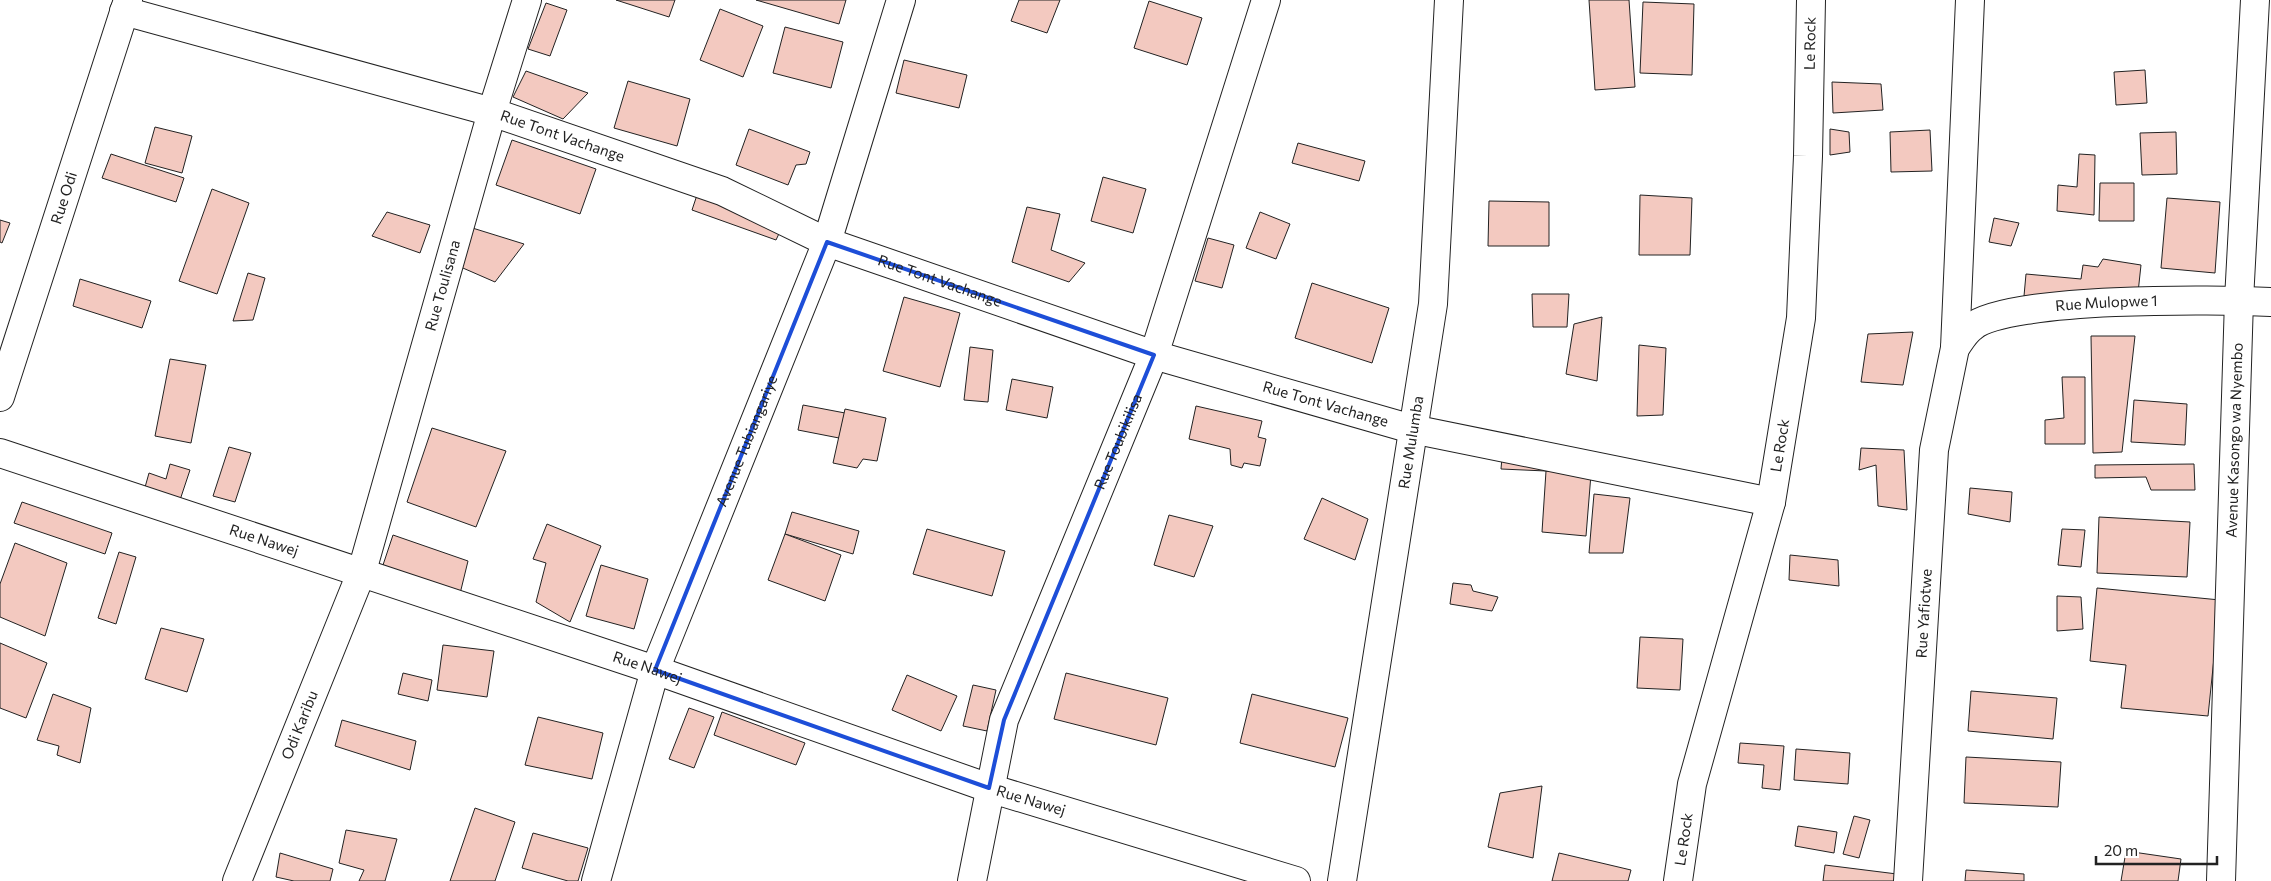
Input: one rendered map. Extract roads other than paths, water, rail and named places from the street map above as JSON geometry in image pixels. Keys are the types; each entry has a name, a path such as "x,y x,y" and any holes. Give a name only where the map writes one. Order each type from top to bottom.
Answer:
{"street":[{"name":"Rue Toulisana","path":"362,571 492,112 527,0"},
{"name":"Avenue Tubiangariye","path":"596,881 655,670 828,242 901,0"},
{"name":"Rue Toubikilisa","path":"972,881 1004,720 1154,355 1266,0"},
{"name":"Rue Mulumba","path":"1342,881 1433,304 1449,0"},
{"name":"Le Rock","path":"1678,881 1692,784 1771,502 1801,318 1808,156 1810,0"},
{"name":"Rue Yafiotwe","path":"1908,881 1934,450 1955,348 1970,0"},
{"name":"Avenue Kasongo wa Nyembo","path":"2221,881 2239,300 2255,0"},
{"name":"Rue Tont Vachange","path":"126,6 492,112 722,191 828,242 1154,355 1412,429 1771,502"},
{"name":"Rue Odi","path":"0,397 126,6"},
{"name":"Rue Mulopwe 1","path":"1955,348 1972,326 1999,315 2063,305 2239,300 2271,302"},
{"name":"Rue Nawej","path":"0,452 655,670 989,788 1296,881"},
{"name":"Odi Karibu","path":"237,881 362,571"}]}
